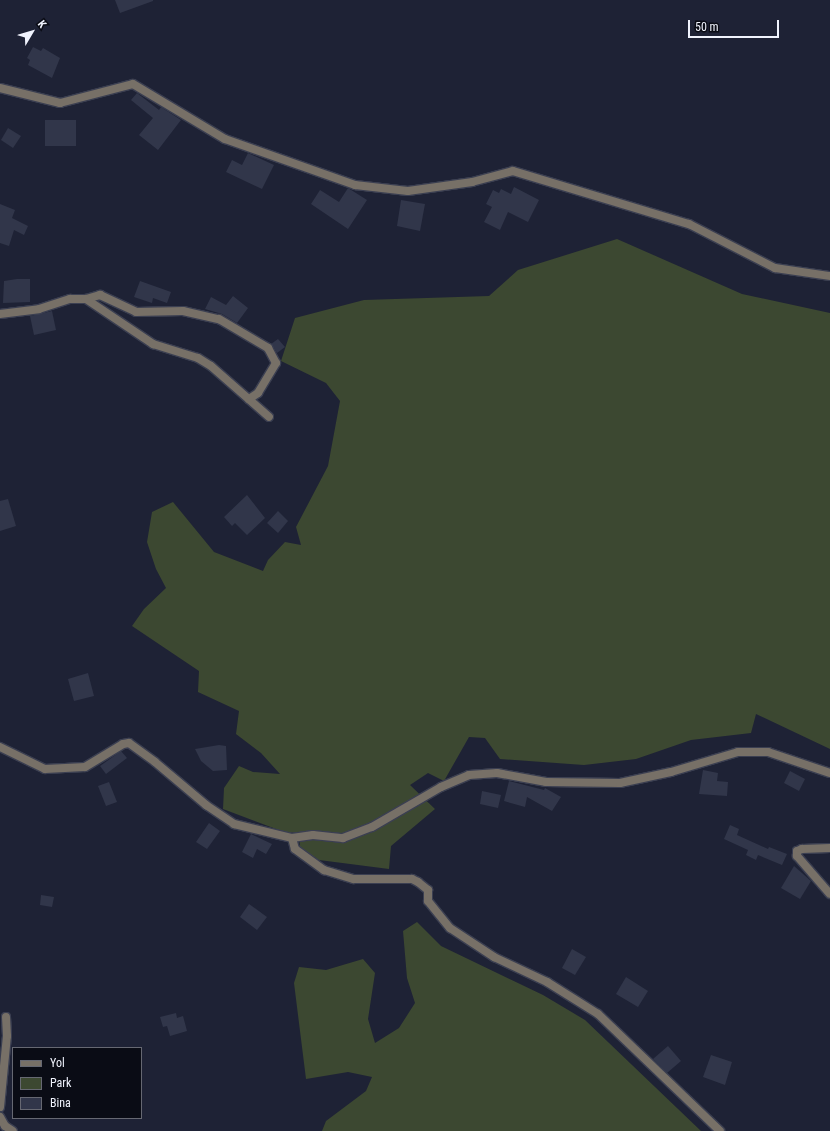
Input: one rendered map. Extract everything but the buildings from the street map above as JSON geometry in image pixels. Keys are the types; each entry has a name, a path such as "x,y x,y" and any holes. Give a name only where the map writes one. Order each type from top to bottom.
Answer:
{"street":[{"path":"0,88 60,103 133,84 225,139 355,185 408,191 472,182 513,171 689,224 775,268 830,276"},
{"path":"0,314 39,309 70,299 86,299 100,295 136,312 183,311 219,319 268,348 276,363 258,393 249,399"},
{"path":"86,299 153,344 198,358 211,366 269,417"},
{"path":"0,747 45,768 85,767 123,744 129,743 155,762 206,805 234,824 292,838 313,836 343,838 372,827 442,786 469,775 497,772 546,782 620,783 671,772 738,752 768,752 830,773"},
{"path":"292,838 295,849 324,870 354,879 412,879 418,882 428,890 428,901 450,928 494,957 547,982 598,1014 720,1131"},
{"path":"830,848 797,851 797,856 830,894"},
{"path":"0,1107 7,1036 6,1017"},
{"path":"0,1117 5,1126 12,1131"}],"green space":[{"path":"617,239 742,294 830,313 830,749 756,714 751,733 691,740 636,759 584,765 500,759 485,738 469,737 444,781 428,773 410,785 435,809 391,846 389,869 319,860 300,849 299,833 284,832 223,809 224,788 239,766 253,772 280,774 261,753 236,734 239,711 198,692 199,671 132,626 144,609 166,588 156,569 147,542 152,512 173,502 214,552 263,571 268,560 285,542 301,545 296,527 328,466 340,401 326,383 281,361 295,318 364,300 489,296 518,270"},
{"path":"417,922 441,946 543,995 585,1020 701,1131 322,1131 326,1121 366,1091 372,1077 348,1072 306,1079 294,983 299,967 326,970 363,959 375,973 368,1019 375,1043 399,1028 415,1003 407,978 403,931"}]}
